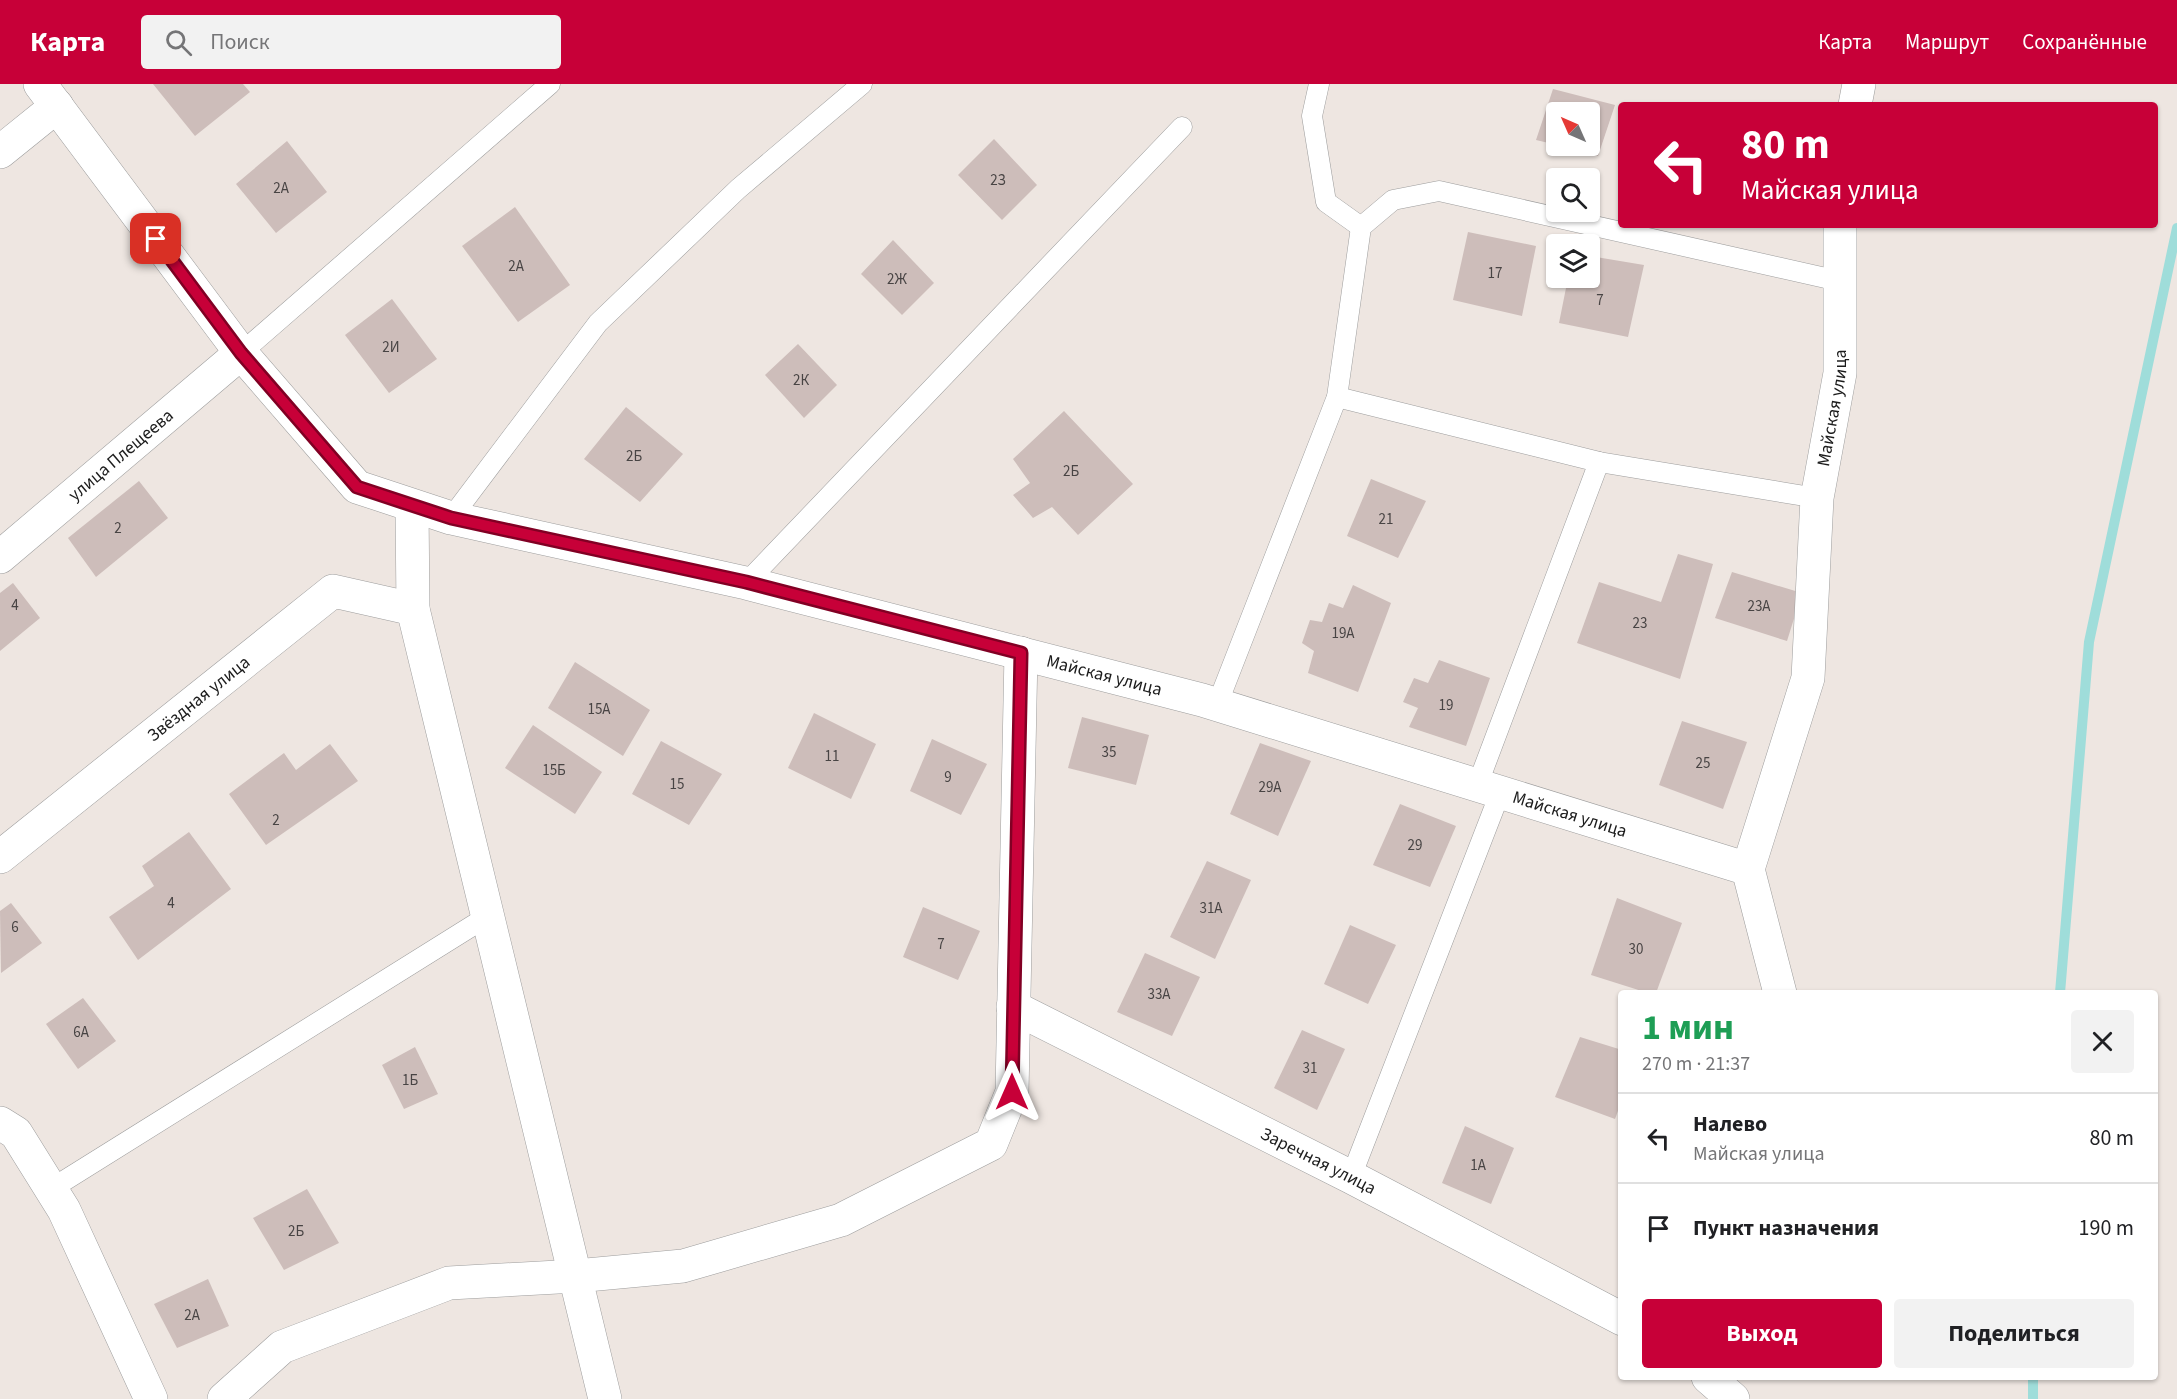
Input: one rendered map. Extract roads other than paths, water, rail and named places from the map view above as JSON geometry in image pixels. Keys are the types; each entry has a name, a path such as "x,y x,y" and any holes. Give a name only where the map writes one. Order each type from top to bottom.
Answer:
{"street":[{"path":"1856,102 1859,84"},
{"name":"Майская улица","path":"45,90 241,353 357,487 451,518 746,582 1218,705 1748,869 1808,678 1817,498 1840,373 1840,228"},
{"path":"0,152 45,90"},
{"name":"улица Плещеева","path":"0,557 241,353"},
{"path":"412,507 413,609 605,1399"},
{"name":"Звёздная улица","path":"0,857 333,591 413,609"},
{"path":"224,1399 282,1347 449,1283 576,1276 683,1266 841,1220 991,1144 1012,1092 1021,653"},
{"path":"1748,869 1779,990"},
{"name":"Заречная улица","path":"1012,1007 1351,1178 1618,1317"},
{"path":"0,1123 16,1133 64,1210 151,1399"},
{"path":"1711,1380 1733,1399"}],"lane":[{"path":"241,353 550,84"},
{"path":"451,518 598,323 738,189 862,84"},
{"path":"1319,84 1312,116 1326,202 1361,227"},
{"path":"746,582 1182,127"},
{"path":"1218,705 1336,397 1361,227 1393,200 1439,191 1839,281"},
{"path":"1336,397 1599,462 1817,498"},
{"path":"1351,1178 1488,789 1599,462"},
{"path":"51,1189 488,916"}],"waterway":[{"path":"2060,990 2089,642 2177,228"},
{"path":"2033,1380 2033,1399"}]}
